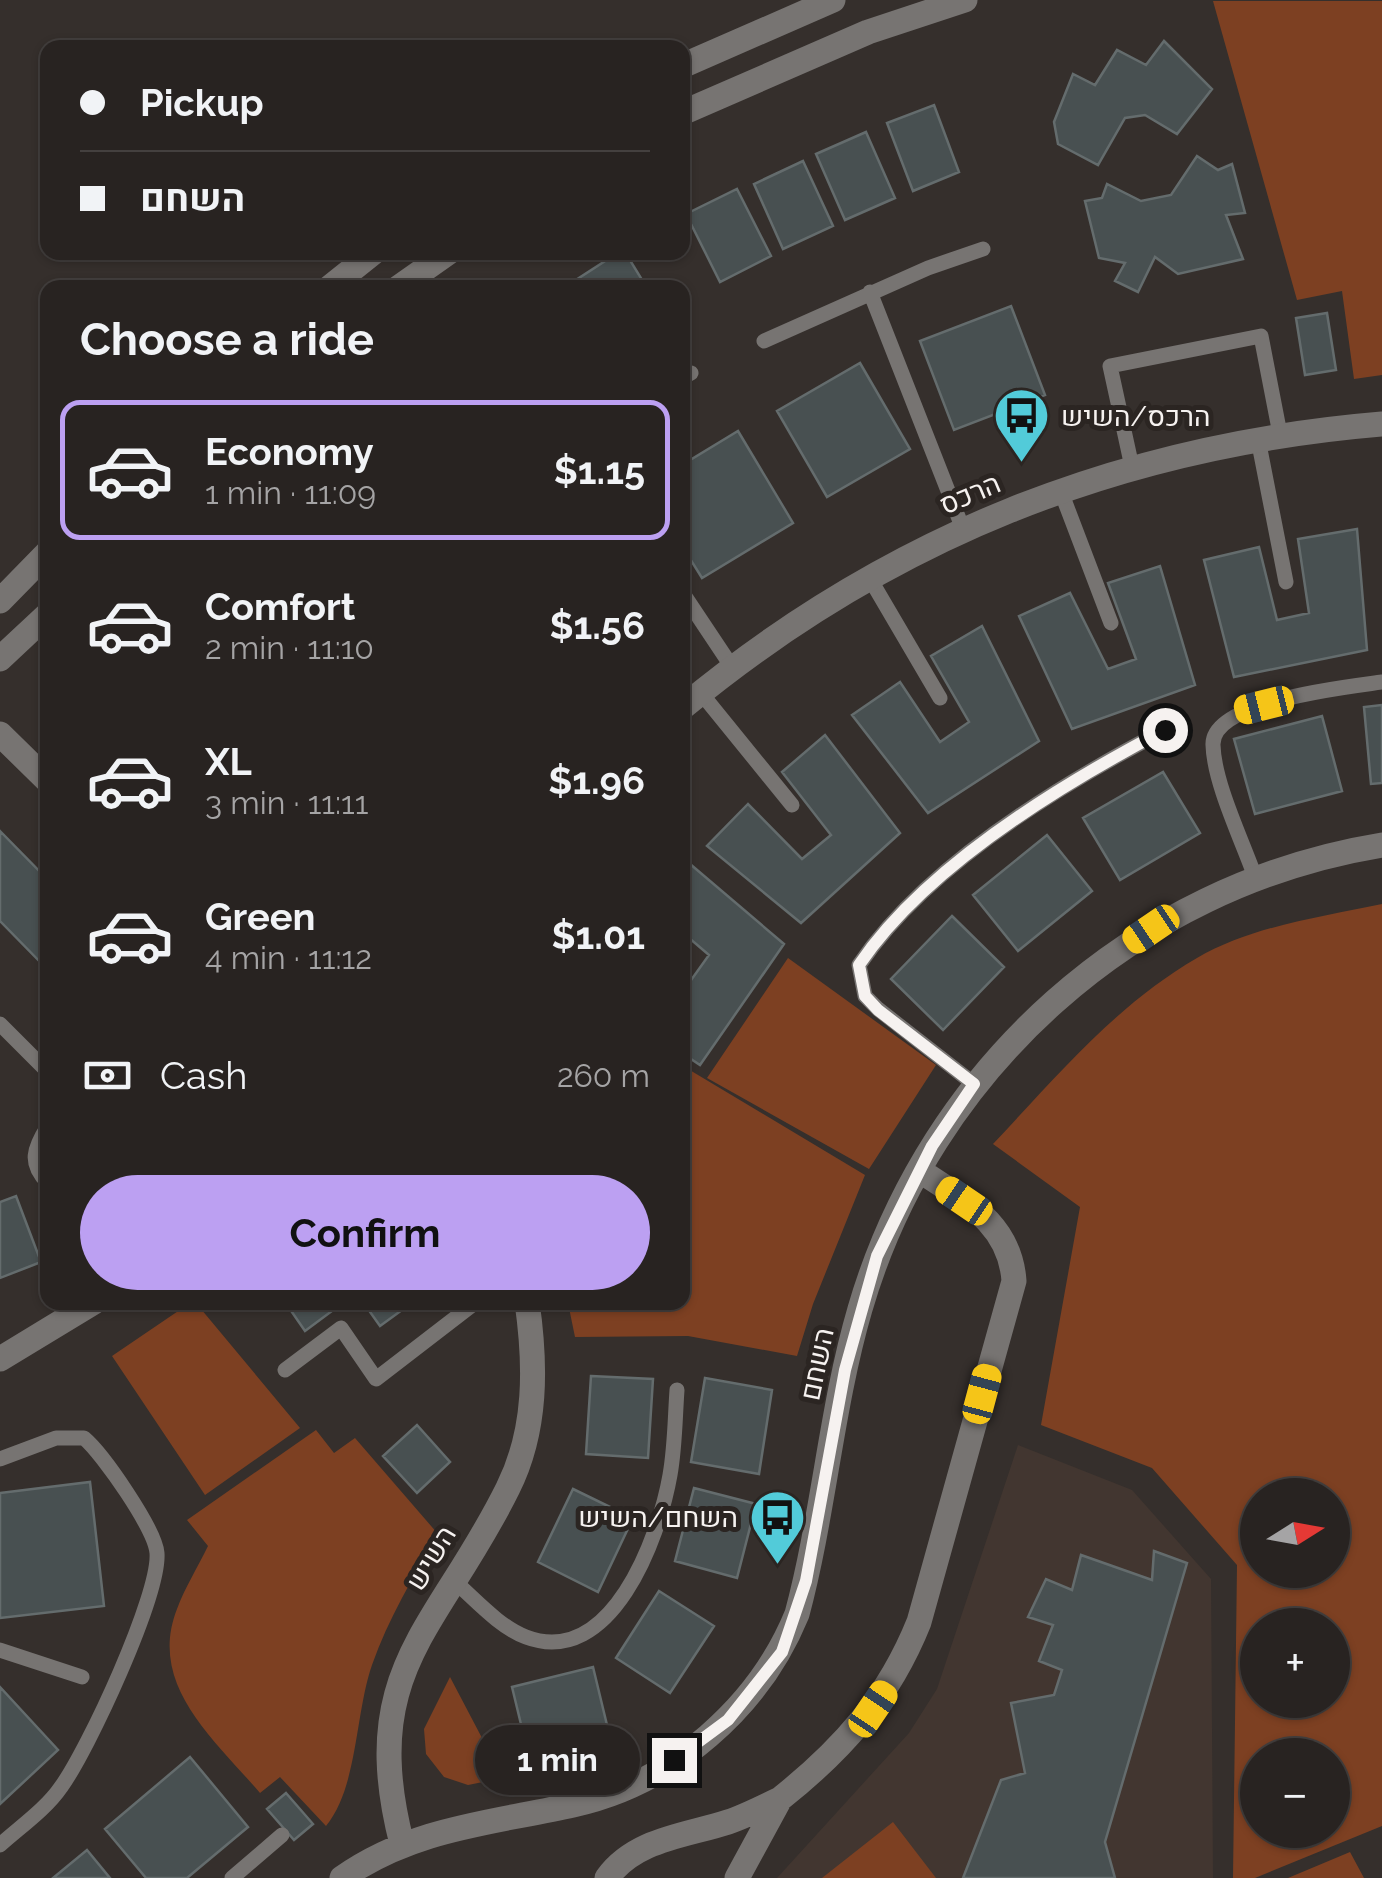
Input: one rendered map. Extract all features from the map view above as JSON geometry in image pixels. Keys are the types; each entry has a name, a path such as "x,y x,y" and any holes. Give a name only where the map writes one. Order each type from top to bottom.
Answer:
{"street":[{"path":"690,62 832,0"},
{"path":"690,110 868,32 965,0"},
{"path":"339,280 364,260"},
{"path":"410,280 438,260"},
{"name":"הרכס","path":"692,700 732,667 868,577 962,529 1060,489 1132,467 1269,436 1382,424"},
{"path":"0,601 40,560"},
{"path":"0,660 40,622"},
{"path":"0,734 40,773"},
{"name":"השחם","path":"342,1878 402,1844 444,1829 617,1792 693,1748 755,1689 782,1652 797,1614 859,1311 877,1256 919,1170 974,1084 1027,1028 1108,958 1199,902 1286,865 1382,845"},
{"path":"607,1878 619,1861 636,1849 731,1822 780,1800 832,1758 900,1670 919,1622 1014,1280 1013,1257 986,1216 919,1170"},
{"path":"0,1359 81,1310"},
{"name":"השיש","path":"402,1844 389,1793 386,1747 395,1696 408,1657 508,1488 523,1446 532,1400 533,1348 527,1310"},
{"path":"737,1878 780,1800"}],"lane":[{"path":"764,341 870,292 983,249"},
{"path":"870,292 962,529"},
{"path":"1132,467 1110,366 1261,336 1286,582"},
{"path":"1060,489 1111,624"},
{"path":"868,577 940,698"},
{"path":"690,604 732,667"},
{"path":"1255,877 1216,764 1212,742 1218,726 1239,712 1382,682"},
{"path":"692,700 792,805"},
{"path":"974,1084 878,1010 865,996 859,965 877,938 927,891 1040,800 1165,730"},
{"path":"0,1024 40,1064"},
{"path":"40,1138 34,1147 36,1172 40,1176"},
{"path":"285,1370 341,1328 376,1378 465,1310"},
{"path":"453,1580 525,1637 577,1640 604,1622 632,1580 657,1523 670,1474 678,1390"},
{"path":"0,1459 56,1438 84,1438 106,1457 157,1550 153,1582 91,1737 60,1790 0,1845"},
{"path":"0,1650 82,1676"},
{"path":"232,1878 282,1836"}],"shaded area":[{"path":"1213,1 1382,1 1382,375 1354,379 1342,291 1297,300"},
{"path":"1382,904 1382,1826 1350,1839 1350,1738 1240,1738 1240,1848 1328,1848 1255,1878 1233,1878 1237,1565 1152,1468 1041,1425 1080,1207 993,1144 1089,1043 1140,997 1218,947 1287,924"},
{"path":"788,958 936,1065 869,1169 707,1078"},
{"path":"690,1070 865,1175 813,1304 797,1356 688,1336 575,1337 569,1310 690,1310"},
{"path":"180,1310 202,1310 300,1428 205,1495 112,1356"},
{"path":"316,1430 334,1453 355,1438 438,1534 378,1648 366,1684 350,1771 326,1826 280,1777 260,1793 206,1732 178,1687 170,1637 180,1601 208,1546 187,1520"},
{"path":"1018,1445 1132,1490 1211,1579 1213,1878 777,1878 909,1733 937,1689"},
{"path":"450,1677 503,1778 468,1785 444,1777 426,1754 424,1729"},
{"path":"893,1822 936,1878 822,1878"},
{"path":"1350,1852 1364,1878 1288,1878"}],"building":[{"path":"1164,41 1212,89 1177,134 1145,115 1125,118 1098,165 1058,144 1054,122 1073,74 1095,85 1117,50 1146,65"},
{"path":"934,105 959,172 913,191 887,123"},
{"path":"866,132 895,198 845,220 816,154"},
{"path":"1197,156 1218,170 1232,164 1245,213 1226,215 1243,259 1178,274 1155,257 1138,292 1115,281 1125,263 1099,258 1085,201 1102,198 1107,184 1141,201 1171,195"},
{"path":"803,161 833,226 783,249 754,184"},
{"path":"737,189 771,256 720,282 690,222 690,212"},
{"path":"607,260 630,260 642,280 576,280"},
{"path":"1011,306 1045,395 954,430 920,341"},
{"path":"1327,313 1336,370 1305,375 1296,318"},
{"path":"860,363 910,449 827,497 777,411"},
{"path":"738,431 793,523 702,578 690,559 690,460"},
{"path":"1357,529 1367,650 1234,677 1204,560 1259,547 1277,620 1309,613 1298,539"},
{"path":"1160,566 1195,685 1072,729 1019,616 1070,593 1108,669 1136,659 1108,583"},
{"path":"982,626 1039,741 928,813 852,715 900,682 940,742 969,722 931,656"},
{"path":"1382,705 1382,783 1371,784 1364,707"},
{"path":"1322,716 1342,791 1255,814 1234,739"},
{"path":"825,735 900,833 801,923 707,846 748,804 802,859 831,835 782,772"},
{"path":"1163,772 1200,833 1120,880 1083,818"},
{"path":"0,831 40,872 40,962 0,921"},
{"path":"1047,835 1092,891 1018,951 973,895"},
{"path":"690,864 784,944 700,1065 690,1058 690,982 709,955 690,939"},
{"path":"952,916 1004,967 943,1030 891,979"},
{"path":"16,1196 40,1262 0,1278 0,1202"},
{"path":"291,1310 333,1310 305,1331"},
{"path":"369,1310 402,1310 380,1326"},
{"path":"591,1376 653,1379 648,1458 586,1454"},
{"path":"705,1378 772,1390 759,1474 691,1462"},
{"path":"417,1425 450,1462 417,1493 383,1456"},
{"path":"90,1482 104,1606 0,1618 0,1493"},
{"path":"694,1488 756,1504 737,1578 675,1561"},
{"path":"573,1489 633,1518 598,1592 538,1562"},
{"path":"1154,1551 1187,1563 1105,1842 1115,1878 963,1878 1001,1780 1025,1773 1011,1703 1054,1695 1062,1670 1039,1661 1053,1625 1028,1617 1046,1579 1072,1590 1081,1555 1152,1580"},
{"path":"659,1591 714,1626 670,1693 616,1658"},
{"path":"593,1667 607,1725 526,1745 512,1687"},
{"path":"0,1687 58,1750 0,1804"},
{"path":"190,1757 248,1827 187,1878 146,1878 105,1829"},
{"path":"286,1793 313,1824 294,1840 267,1809"},
{"path":"87,1850 110,1878 53,1878"}],"place":[{"name":"הרכס/השיש","path":"1022,465"},
{"name":"השחם/השיש","path":"777,1566"}],"route":[{"path":"674,1760 728,1720 782,1652 806,1581 845,1370 877,1256 932,1146 974,1084 878,1010 865,996 859,965 877,938 927,891 1040,800 1165,730"}]}
